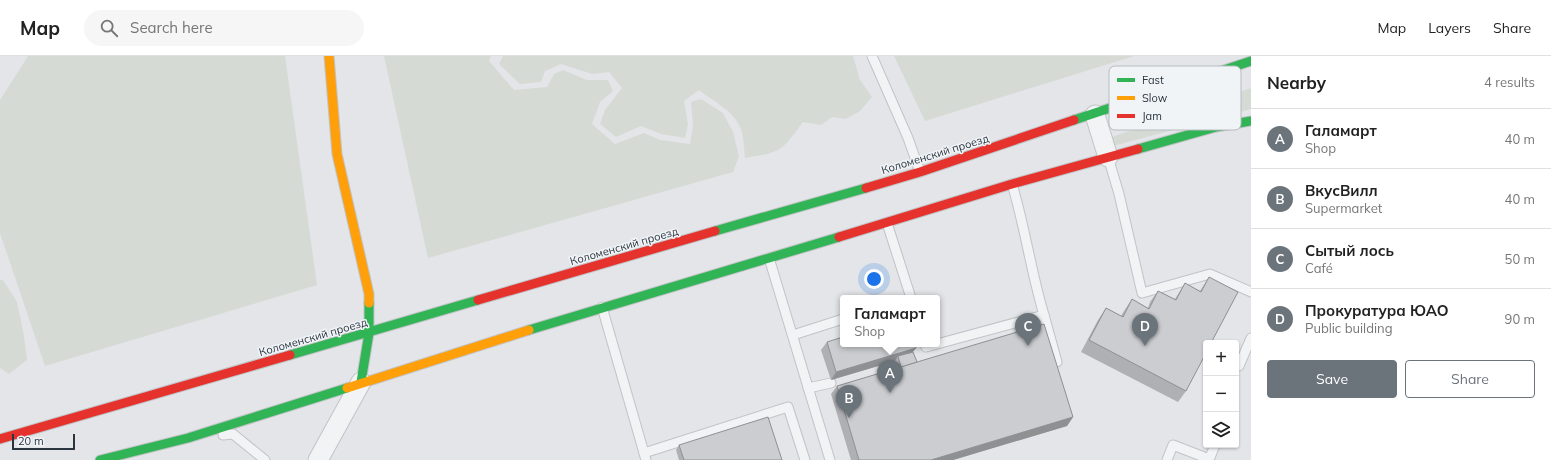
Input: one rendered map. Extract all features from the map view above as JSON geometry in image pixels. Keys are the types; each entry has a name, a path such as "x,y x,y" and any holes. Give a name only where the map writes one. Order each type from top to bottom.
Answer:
{"main road":[{"path":"329,56 337,154 369,294 369,333 361,382"},
{"name":"Коломенский проезд","path":"1239,66 1251,62"},
{"name":"Коломенский проезд","path":"0,439 920,172 1109,109"},
{"path":"1241,123 1251,121"},
{"path":"100,460 188,438 602,307 887,223 1012,184 1205,130"}],"street":[{"path":"1095,114 1108,157"},
{"path":"318,460 361,382"}],"lane":[{"path":"872,56 908,138 920,172"},
{"path":"1108,157 1119,194 1142,293 1210,274 1251,292"},
{"path":"1012,184 1024,224 1034,281 1057,362"},
{"path":"887,223 910,295"},
{"path":"769,257 830,460"},
{"path":"602,307 645,456 788,407 805,460"},
{"path":"940,343 1044,315"},
{"path":"793,335 840,320"},
{"path":"1239,366 1251,338"},
{"path":"808,388 831,384"},
{"path":"188,438 234,434 264,460"},
{"path":"1167,460 1173,445 1209,460 1214,448"}],"shaded area":[{"path":"28,56 285,56 317,285 45,366 0,233 0,100"},
{"path":"384,56 491,56 489,61 514,90 547,87 554,74 563,70 587,80 608,80 613,91 600,102 592,124 615,144 644,133 660,140 690,144 693,125 691,102 701,99 723,113 733,132 739,156 733,172 428,258"},
{"path":"503,56 853,56 860,80 872,97 860,111 846,119 832,117 821,125 803,122 790,139 779,149 766,154 745,158 744,142 737,121 727,111 699,90 684,101 688,125 685,138 661,134 641,126 616,137 600,124 605,110 622,88 609,72 592,74 561,64 545,71 541,82 520,84 499,64"},
{"path":"894,56 1134,56 925,121"},
{"path":"1251,88 1251,109 1241,112 1241,92"},
{"path":"1132,130 1173,130 1113,146 1109,138"},
{"path":"0,280 3,280 17,302 27,360 9,374 0,368"}],"building":[{"path":"1209,277 1238,292 1213,340 1203,340 1203,359 1186,391 1089,340 1106,308 1123,317 1132,299 1149,309 1158,291 1176,300 1185,283 1201,292"},
{"path":"1044,324 1073,417 931,460 859,460 837,386"},
{"path":"840,338 840,347 916,348 836,372 827,342"},
{"path":"913,352 917,362 901,367 898,356"},
{"path":"768,417 782,460 684,460 679,445"}],"traffic: fast":[{"path":"1236,66 1251,61"},
{"path":"1074,120 1109,108"},
{"path":"1241,123 1251,121"},
{"path":"1138,149 1205,130"},
{"path":"715,231 866,188"},
{"path":"529,330 839,237"},
{"path":"290,355 478,300"},
{"path":"361,382 369,333 369,303"},
{"path":"100,460 188,438 347,388"}],"traffic: slow":[{"path":"329,56 337,154 369,294 369,303"},
{"path":"347,388 529,330"}],"traffic: jam":[{"path":"866,188 920,172 1074,120"},
{"path":"839,237 1012,184 1138,149"},
{"path":"478,300 715,231"},
{"path":"0,439 290,355"}],"place":[{"name":"Сытый лось","path":"1028,346"},
{"name":"Прокуратура ЮАО","path":"1145,346"},
{"name":"Галамарт","path":"890,393"},
{"name":"ВкусВилл","path":"849,418"}]}
